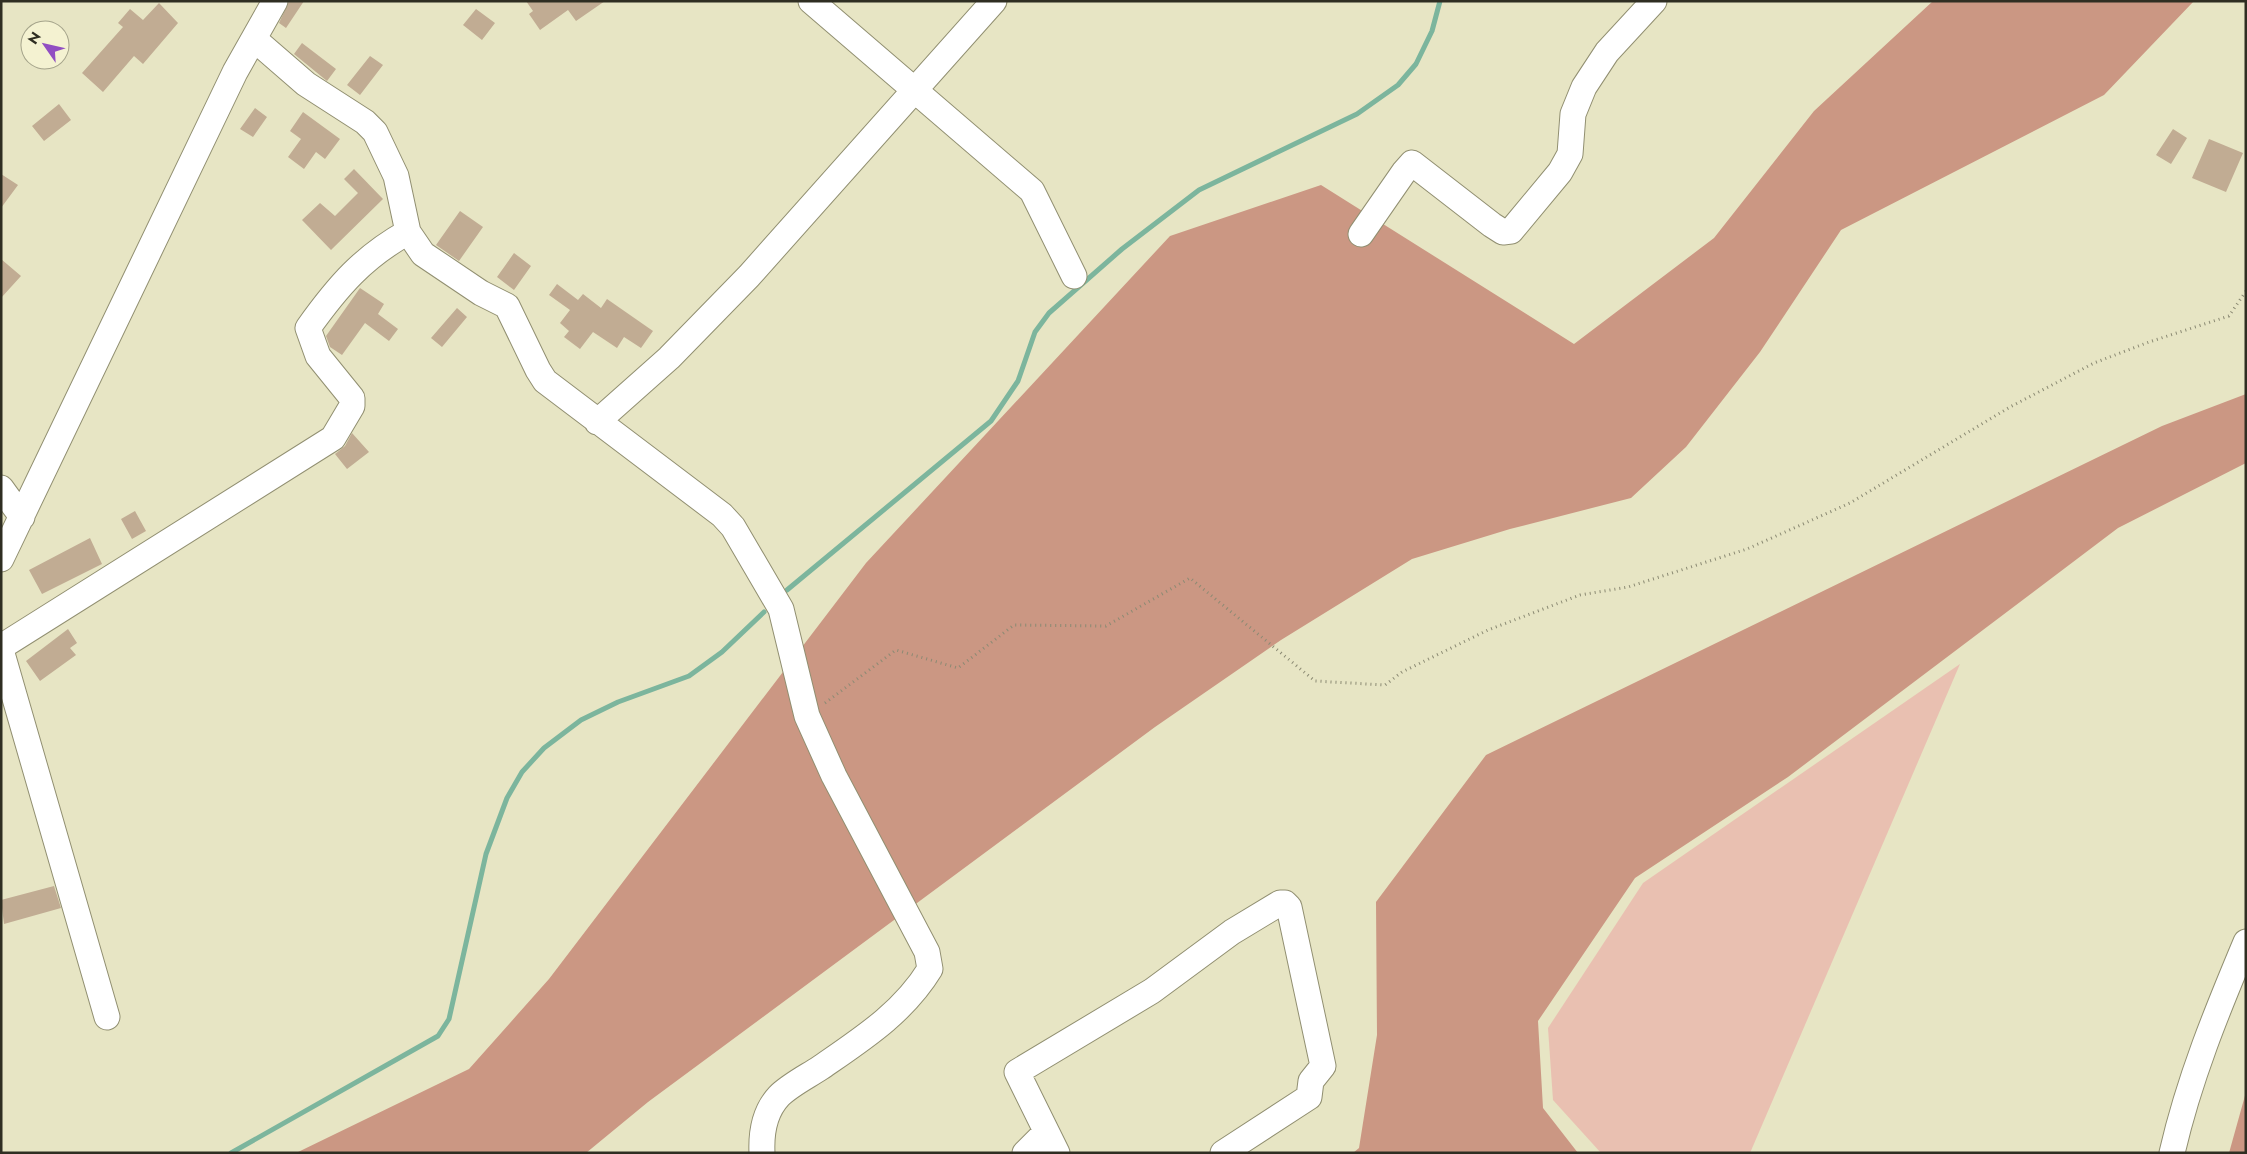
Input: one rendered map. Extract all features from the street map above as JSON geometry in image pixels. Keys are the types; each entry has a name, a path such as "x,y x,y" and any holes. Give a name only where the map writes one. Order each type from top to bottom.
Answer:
{"street":[{"path":"1,559 235,72 275,1"},
{"path":"811,1 916,89 1032,191 1074,276"},
{"path":"597,422 669,358 749,276 994,1"},
{"path":"1361,234 1412,163 1503,232 1511,231 1560,172 1570,154 1573,114 1584,87 1608,52 1654,1"},
{"path":"254,39 306,84 364,122 375,132 396,176 408,232 422,254 481,293 507,306 545,381 597,422 700,497 733,527 781,609 807,716 834,776 927,952 930,968 919,986 893,1016 780,1095 768,1112 761,1134 762,1153"},
{"path":"107,1018 1,648 333,438 352,406 352,398 318,356 308,328 331,296 367,257 408,232"},
{"path":"1,488 22,517"},
{"path":"1025,1153 1051,1142 1017,1072 1152,991 1232,932 1280,903 1285,903 1291,916 1323,1066 1311,1081 1309,1097 1223,1153"},
{"path":"2172,1153 2181,1112 2198,1058 2246,942"}],"path":[{"path":"807,716 896,650 958,668 1014,625 1106,626 1190,578 1315,681 1385,685 1402,672 1488,630 1580,595 1628,587 1747,549 1850,503 2010,407 2094,363 2149,342 2229,316 2246,291"}],"shaded area":[{"path":"1933,1 2194,1 2104,95 1841,230 1760,352 1686,447 1631,498 1510,529 1412,559 1281,640 1155,727 648,1102 586,1153 296,1153 469,1069 549,979 866,563 1170,236 1321,185 1574,344 1714,238 1814,111"},
{"path":"2246,394 2246,463 2118,528 1788,777 1635,878 1538,1021 1543,1108 1578,1153 1353,1153 1359,1148 1377,1035 1376,902 1486,755 2162,426"},
{"path":"1960,664 1750,1153 1601,1153 1553,1100 1548,1028 1643,883"},
{"path":"2246,1092 2246,1153 2229,1153"}],"building":[{"path":"289,1 304,1 286,28 279,23"},
{"path":"526,1 605,1 576,21 568,10 540,30 529,14 533,11"},
{"path":"159,3 178,23 143,64 134,56 103,92 82,73 123,27 118,23 130,9 143,20"},
{"path":"476,9 495,23 482,40 463,25"},
{"path":"302,43 336,69 327,81 294,54"},
{"path":"370,56 383,65 360,95 347,85"},
{"path":"59,104 71,120 44,141 32,126"},
{"path":"255,108 267,117 253,137 240,129"},
{"path":"303,112 340,139 325,159 316,152 304,169 288,157 301,139 290,131"},
{"path":"2173,129 2187,138 2171,164 2156,155"},
{"path":"2209,139 2243,153 2226,192 2192,178"},
{"path":"354,169 383,199 331,250 302,220 320,203 335,216 358,193 344,179"},
{"path":"1,174 18,185 1,208"},
{"path":"460,211 483,227 459,261 436,245"},
{"path":"514,253 531,266 514,290 497,277"},
{"path":"1,259 21,276 1,298"},
{"path":"557,284 578,300 583,294 601,308 607,299 653,331 641,348 624,337 617,348 593,332 580,349 564,337 569,331 560,323 570,310 549,295"},
{"path":"360,288 384,304 378,314 398,329 389,341 365,323 342,355 330,347 326,336"},
{"path":"457,308 467,317 442,347 431,338"},
{"path":"352,433 369,452 347,469 335,454 345,446"},
{"path":"135,511 146,531 132,539 121,519"},
{"path":"90,538 102,564 42,594 29,570"},
{"path":"68,629 77,643 70,648 76,655 40,681 26,661"},
{"path":"54,886 61,908 4,924 1,900"}],"waterway":[{"path":"787,590 991,421 1018,381 1035,332 1049,313 1122,249 1199,190 1357,114 1398,85 1416,64 1432,31 1440,1"},
{"path":"231,1153 438,1036 449,1019 486,854 507,798 522,772 544,748 581,720 618,702 689,676 722,652 764,612"}]}
